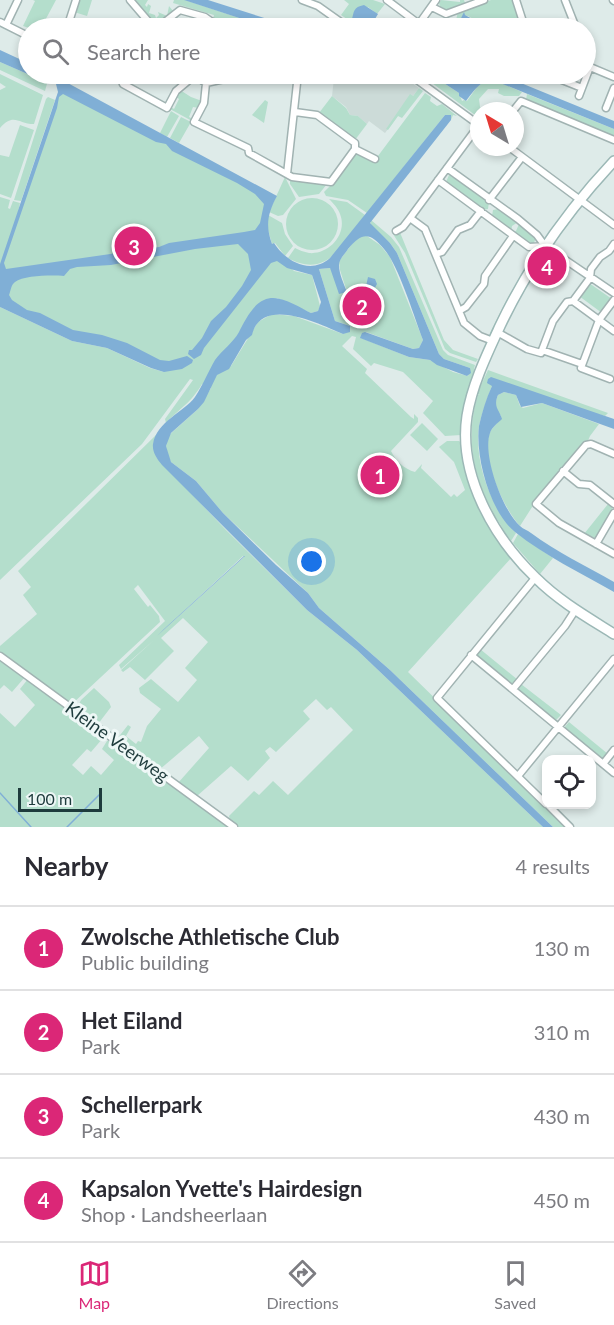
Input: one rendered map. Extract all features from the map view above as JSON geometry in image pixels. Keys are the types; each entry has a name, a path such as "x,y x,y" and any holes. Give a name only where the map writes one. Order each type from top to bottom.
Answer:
{"street":[{"path":"18,0 3,24 18,31"},
{"path":"70,18 76,0"},
{"path":"130,0 147,18"},
{"path":"302,0 320,3 338,18"},
{"path":"387,0 408,18"},
{"path":"424,18 436,0"},
{"path":"432,7 446,14 483,0"},
{"path":"516,0 522,18"},
{"path":"565,0 572,18"},
{"path":"169,18 182,10 206,18"},
{"path":"596,69 614,77"},
{"path":"123,84 167,108 176,91 183,84"},
{"path":"206,84 204,104 194,122 248,148 249,153 292,177 331,182 355,148 355,143 317,115 294,112"},
{"path":"287,174 297,84"},
{"path":"423,84 470,118"},
{"path":"572,84 582,88"},
{"path":"579,96 584,84"},
{"path":"606,108 614,88"},
{"path":"525,93 521,101 614,140"},
{"path":"396,231 403,227 470,137"},
{"path":"355,148 375,159"},
{"path":"436,254 442,252 458,230 470,225 483,213 522,157 614,225"},
{"path":"614,161 580,200 545,246 523,281 495,337 468,408 465,438 472,478 489,517 505,542 535,578 614,634"},
{"path":"447,168 537,235 545,246 590,274 614,293"},
{"path":"438,180 529,246 545,246"},
{"path":"410,218 425,229 464,323 480,336 495,337 541,353 553,321 567,302 573,301 590,278 591,269 614,244"},
{"path":"529,246 536,244 537,235"},
{"path":"459,311 466,307 484,284 485,276 513,236"},
{"path":"610,379 581,368 599,320 614,300"},
{"path":"573,301 614,331"},
{"path":"542,350 582,364"},
{"path":"614,454 589,444 584,446 536,504 559,523 614,554"},
{"path":"563,471 579,484 590,484 614,504"},
{"path":"596,544 614,513"},
{"path":"535,578 437,698 542,799"},
{"path":"513,689 566,626 576,609"},
{"path":"471,655 614,773"},
{"name":"Kleine Veerweg","path":"0,656 234,827"},
{"path":"518,776 614,659"},
{"path":"603,764 614,750"},
{"path":"552,809 570,827"}],"shaded area":[{"path":"333,84 413,84 419,88 385,133 369,121 367,124 358,116 350,115 346,107 332,96"}],"green space":[{"path":"33,0 56,0 46,18 27,18 35,1"},
{"path":"78,0 92,0 87,16 74,12"},
{"path":"133,0 148,0 145,5 151,6 149,13 155,15 156,18 149,18"},
{"path":"174,0 185,0 240,18 213,18 214,15 173,3"},
{"path":"344,0 373,0 385,4 377,14 368,7 356,18 345,18 341,15 349,4"},
{"path":"441,0 460,2 464,0 465,3 445,10 440,7"},
{"path":"491,0 512,0 518,18 472,18 463,15 461,18 456,18 458,12"},
{"path":"169,6 173,11 167,16"},
{"path":"158,12 167,16 156,18 159,15"},
{"path":"0,62 18,70 18,78 0,70"},
{"path":"0,74 43,95 34,124 13,120 0,128 0,90 6,87 0,83"},
{"path":"30,84 47,84 45,91"},
{"path":"62,84 270,197 259,235 294,271 312,275 320,306 318,311 311,313 277,298 227,359 231,366 258,322 272,314 294,316 343,334 350,326 335,321 319,269 330,268 347,292 339,261 355,240 361,236 367,236 380,245 390,257 423,340 419,348 413,349 366,332 361,338 409,357 430,360 453,372 468,376 470,368 444,359 439,354 397,253 390,243 370,225 371,220 391,237 399,247 443,350 448,355 475,365 476,370 461,435 445,436 423,413 433,401 403,372 374,363 371,366 353,349 356,337 352,336 342,346 367,369 365,373 411,417 414,419 414,414 418,418 418,422 391,451 404,467 415,472 422,464 421,468 451,497 454,494 457,497 465,490 454,462 439,447 447,441 459,441 463,444 466,465 513,556 408,672 542,803 542,809 549,809 567,827 553,827 390,670 319,608 308,593 223,513 196,481 171,462 166,446 168,436 198,409 211,388 202,384 189,401 166,423 165,419 193,380 190,379 142,444 0,580 0,307 72,341 107,348 164,372 71,332 7,301 0,292 0,197 10,200 8,208 10,209 13,201 20,203 18,212"},
{"path":"433,84 445,84 459,93 462,101 467,101 481,84 504,84 522,92 519,96 504,96 498,93 499,89 488,89 479,99 479,102 470,102 470,111"},
{"path":"419,88 423,91 402,118 398,116 388,130 386,129 410,94 413,96"},
{"path":"180,90 202,101 199,108 193,107 189,117 193,119 192,121 170,109 171,107 174,109"},
{"path":"425,93 431,97 430,101 437,106 442,104 457,116 453,115 451,120 451,115 445,115 367,213 348,200 326,196 324,192 354,153 375,160"},
{"path":"527,94 614,129 614,138 526,100"},
{"path":"332,96 346,108 350,115 358,116 367,124 355,140 319,113"},
{"path":"48,97 55,100 21,201 14,200 46,99"},
{"path":"265,100 268,102 264,123 252,115"},
{"path":"171,111 179,116 167,137 160,133"},
{"path":"181,117 191,122 179,143 170,138"},
{"path":"20,125 34,130 11,198 0,194 0,155 9,157"},
{"path":"449,175 489,202 488,209 483,210 446,182"},
{"path":"285,177 296,199 283,215 278,216 269,212"},
{"path":"290,179 327,184 319,194 299,197 290,184"},
{"path":"307,198 317,198 331,205 338,224 331,243 317,250 307,250 297,246 290,239 286,229 286,219 290,209 297,202"},
{"path":"329,199 347,202 365,215 342,247 324,261 302,264 288,258 295,248 316,253 330,247 335,242 342,222 338,210"},
{"path":"498,209 518,222 512,226 511,232 492,216 493,210"},
{"path":"268,215 282,223 285,234 293,246 285,256 275,243 272,244 268,230"},
{"path":"519,224 536,237 534,243 530,245 512,233 516,231"},
{"path":"399,230 444,340 453,350 478,359 476,362 445,349 405,253 393,234"},
{"path":"534,253 536,254 493,334 490,333 506,301"},
{"path":"589,283 612,299 602,313 579,296"},
{"path":"488,370 608,413 605,416 492,386 479,426 479,454 492,497 516,533 511,541 482,490 473,454 473,415 478,395 480,395 477,394"},
{"path":"504,392 516,395 523,408 542,403 599,424 587,443 534,504 520,526 501,496 488,458 489,435 501,416 496,408 496,401 498,395"},
{"path":"422,423 438,439 427,451 410,435"},
{"path":"157,434 153,445 157,458 227,531 307,610 357,650 543,827 239,827 230,820 229,816 254,791 259,795 273,781 288,795 353,730 331,707 327,710 316,699 303,711 310,719 276,752 270,747 265,751 270,758 248,781 231,766 197,796 178,783 209,748 199,736 159,770 117,739 128,725 131,727 126,736 136,744 138,741 141,742 147,726 161,709 140,693 139,688 151,679 178,702 197,680 185,668 208,642 183,618 161,638 174,651 145,680 130,667 123,672 121,670 154,640 121,669 119,665 165,621 138,585 134,589 148,607 150,605 159,616 160,622 71,705 0,652 0,646 37,614 23,595 31,587 18,571","holes":["243,556 244,557 157,636"]},
{"path":"608,504 613,511 596,538 584,534"},
{"path":"518,534 553,558 540,574 513,543"},
{"path":"480,649 518,680 509,684 478,658 476,654"},
{"path":"0,659 25,677 12,692 4,685 0,689"},
{"path":"28,679 102,733 103,738 91,752 87,749 72,765 83,775 91,766 101,775 114,760 102,749 107,741 112,740 228,827 0,827 0,713 15,727 35,705 20,689"},
{"path":"521,684 561,715 555,721 520,692 518,689"},
{"path":"94,688 109,702 111,707 98,724 76,710 81,700"},
{"path":"569,722 608,754 601,758 564,728"}],"water":[{"path":"184,0 208,0 265,18 239,18"},
{"path":"364,5 378,14 376,18 352,18 356,8"},
{"path":"0,50 18,58 18,70 0,62"},
{"path":"56,84 70,84 277,196 268,219 272,244 274,243 292,261 307,266 315,266 330,258 445,115 451,115 451,120 370,223 397,253 439,354 444,359 470,368 471,373 467,376 437,365 430,360 409,357 360,338 365,332 413,349 419,348 423,340 401,279 390,257 374,239 366,236 358,239 348,249 339,263 347,292 339,294 330,268 319,269 335,321 350,326 350,332 343,334 306,319 292,316 279,314 267,317 258,323 229,369 217,375 204,402 171,433 166,446 171,462 196,481 223,513 308,593 319,608 390,670 553,827 543,827 357,650 307,610 162,465 155,455 153,444 155,436 165,423 195,397 215,360 237,336 256,305 264,300 276,298 311,313 318,311 321,302 312,275 287,268 277,261 271,263 204,348 201,355 194,359 188,354 189,350 192,350 202,338 211,321 226,307 251,270 248,254 238,244 195,249 111,265 77,267 70,269 64,276 32,277 19,280 13,285 9,295 12,300 27,310 40,313 73,330 102,335 127,343 160,360 169,361 187,356 193,360 182,369 164,372 107,348 72,341 0,307 0,264 58,92","holes":["63,94 156,142 166,144 172,151 255,194 264,204 260,223 255,230 169,243 159,247 6,269 4,263 59,97"]},
{"path":"445,84 481,84 466,101 459,96 459,93"},
{"path":"503,84 523,84 614,121 614,129"},
{"path":"368,277 375,279 377,284 372,293 368,295 365,291"},
{"path":"491,377 614,419 614,429 542,403 521,407 516,395 504,392 498,395 496,402 502,419 491,431 488,443 491,468 501,496 514,519 521,527 551,546 614,582 614,592 527,541 506,523 498,511 486,483 478,439 481,416 492,386 487,383"},
{"path":"245,556 157,636 164,629"}],"waterway":[{"path":"0,793 31,827"},
{"path":"67,827 100,794"}],"place":[{"name":"Schellerpark","path":"134,246"},
{"name":"Kapsalon Yvette's Hairdesign","path":"547,266"},
{"name":"Het Eiland","path":"362,306"},
{"name":"Zwolsche Athletische Club","path":"380,475"}]}
